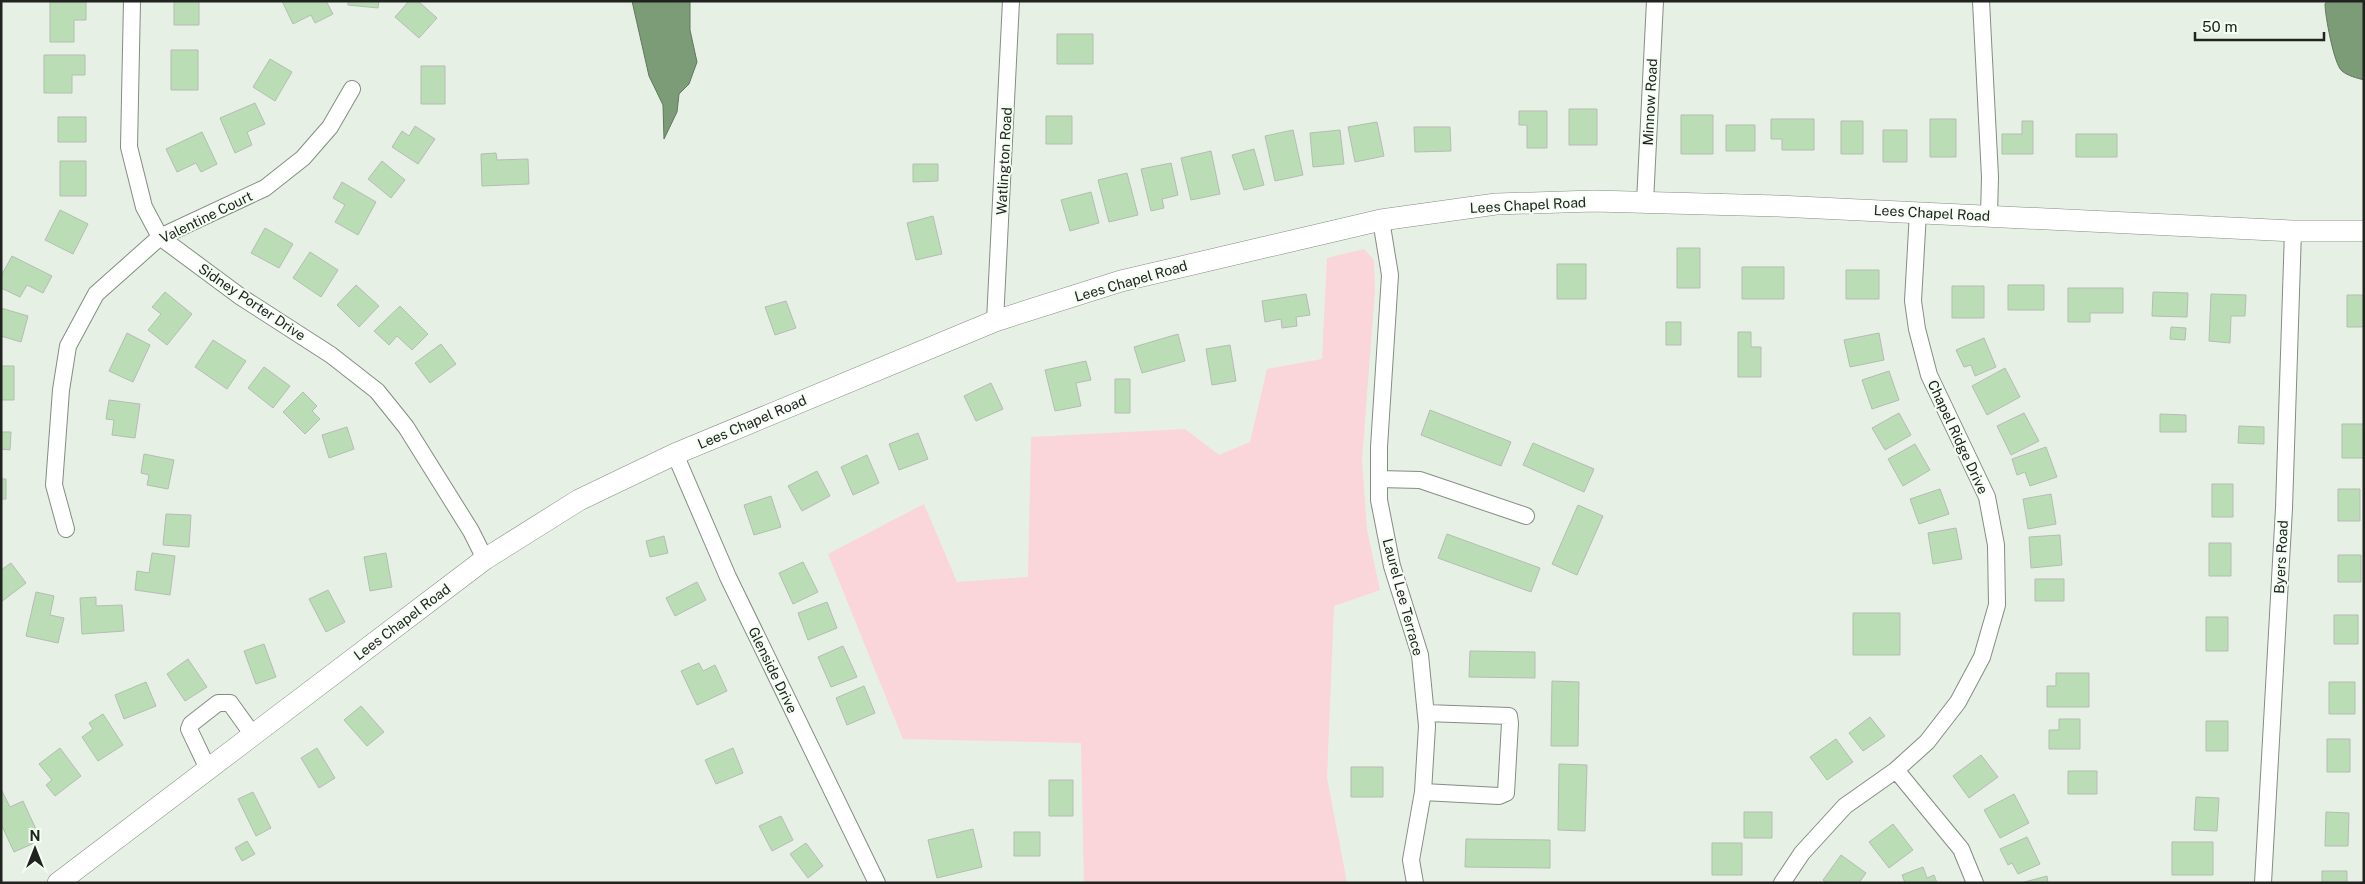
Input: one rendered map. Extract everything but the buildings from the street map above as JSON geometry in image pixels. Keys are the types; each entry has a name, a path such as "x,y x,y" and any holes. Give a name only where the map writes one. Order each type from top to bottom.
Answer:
{"main road":[{"name":"Lees Chapel Road","path":"58,883 485,559 579,500 675,454 995,321 1121,281 1380,220 1496,204 1594,201 1645,202 1918,212 2293,231 2364,231"}],"street":[{"name":"Sidney Porter Drive","path":"132,1 129,147 144,207 160,238 241,297 331,354 377,391 406,427 472,531 485,559"},
{"name":"Watlington Road","path":"995,321 1010,1"},
{"name":"Minnow Road","path":"1645,202 1655,1"},
{"path":"1981,1 1990,177 1989,216"},
{"name":"Valentine Court","path":"66,529 54,485 61,390 68,346 96,294 160,238 265,188 303,158 330,127 352,89"},
{"name":"Chapel Ridge Drive","path":"1782,883 1802,852 1845,806 1896,770 1927,742 1958,702 1982,657 1997,605 1996,545 1987,497 1930,375 1917,329 1913,301 1918,212"},
{"name":"Laurel Lee Terrace","path":"1380,220 1390,275 1379,447 1379,500 1392,566 1420,655 1427,726 1423,792 1411,860 1414,883"},
{"name":"Byers Road","path":"2263,883 2284,508 2293,231"},
{"name":"Glenside Drive","path":"675,454 728,577 877,883"},
{"path":"1379,478 1420,480 1526,516"},
{"path":"208,769 189,729 191,724 218,703 230,703 253,735"},
{"path":"1423,792 1499,796 1506,793 1510,722 1509,716 1426,713"},
{"path":"1896,770 1961,848 1975,883"}],"shaded area":[{"path":"632,1 690,1 690,30 697,62 689,84 679,94 677,112 664,139 663,105 649,76"},
{"path":"2327,1 2364,1 2364,80 2347,74 2339,67 2328,28 2325,4"},
{"path":"1364,249 1374,260 1375,290 1362,460 1367,530 1380,590 1334,606 1327,778 1347,883 1084,883 1081,743 903,739 828,554 924,504 957,582 1028,577 1031,437 1185,429 1219,455 1250,442 1267,369 1322,359 1327,258"}]}
